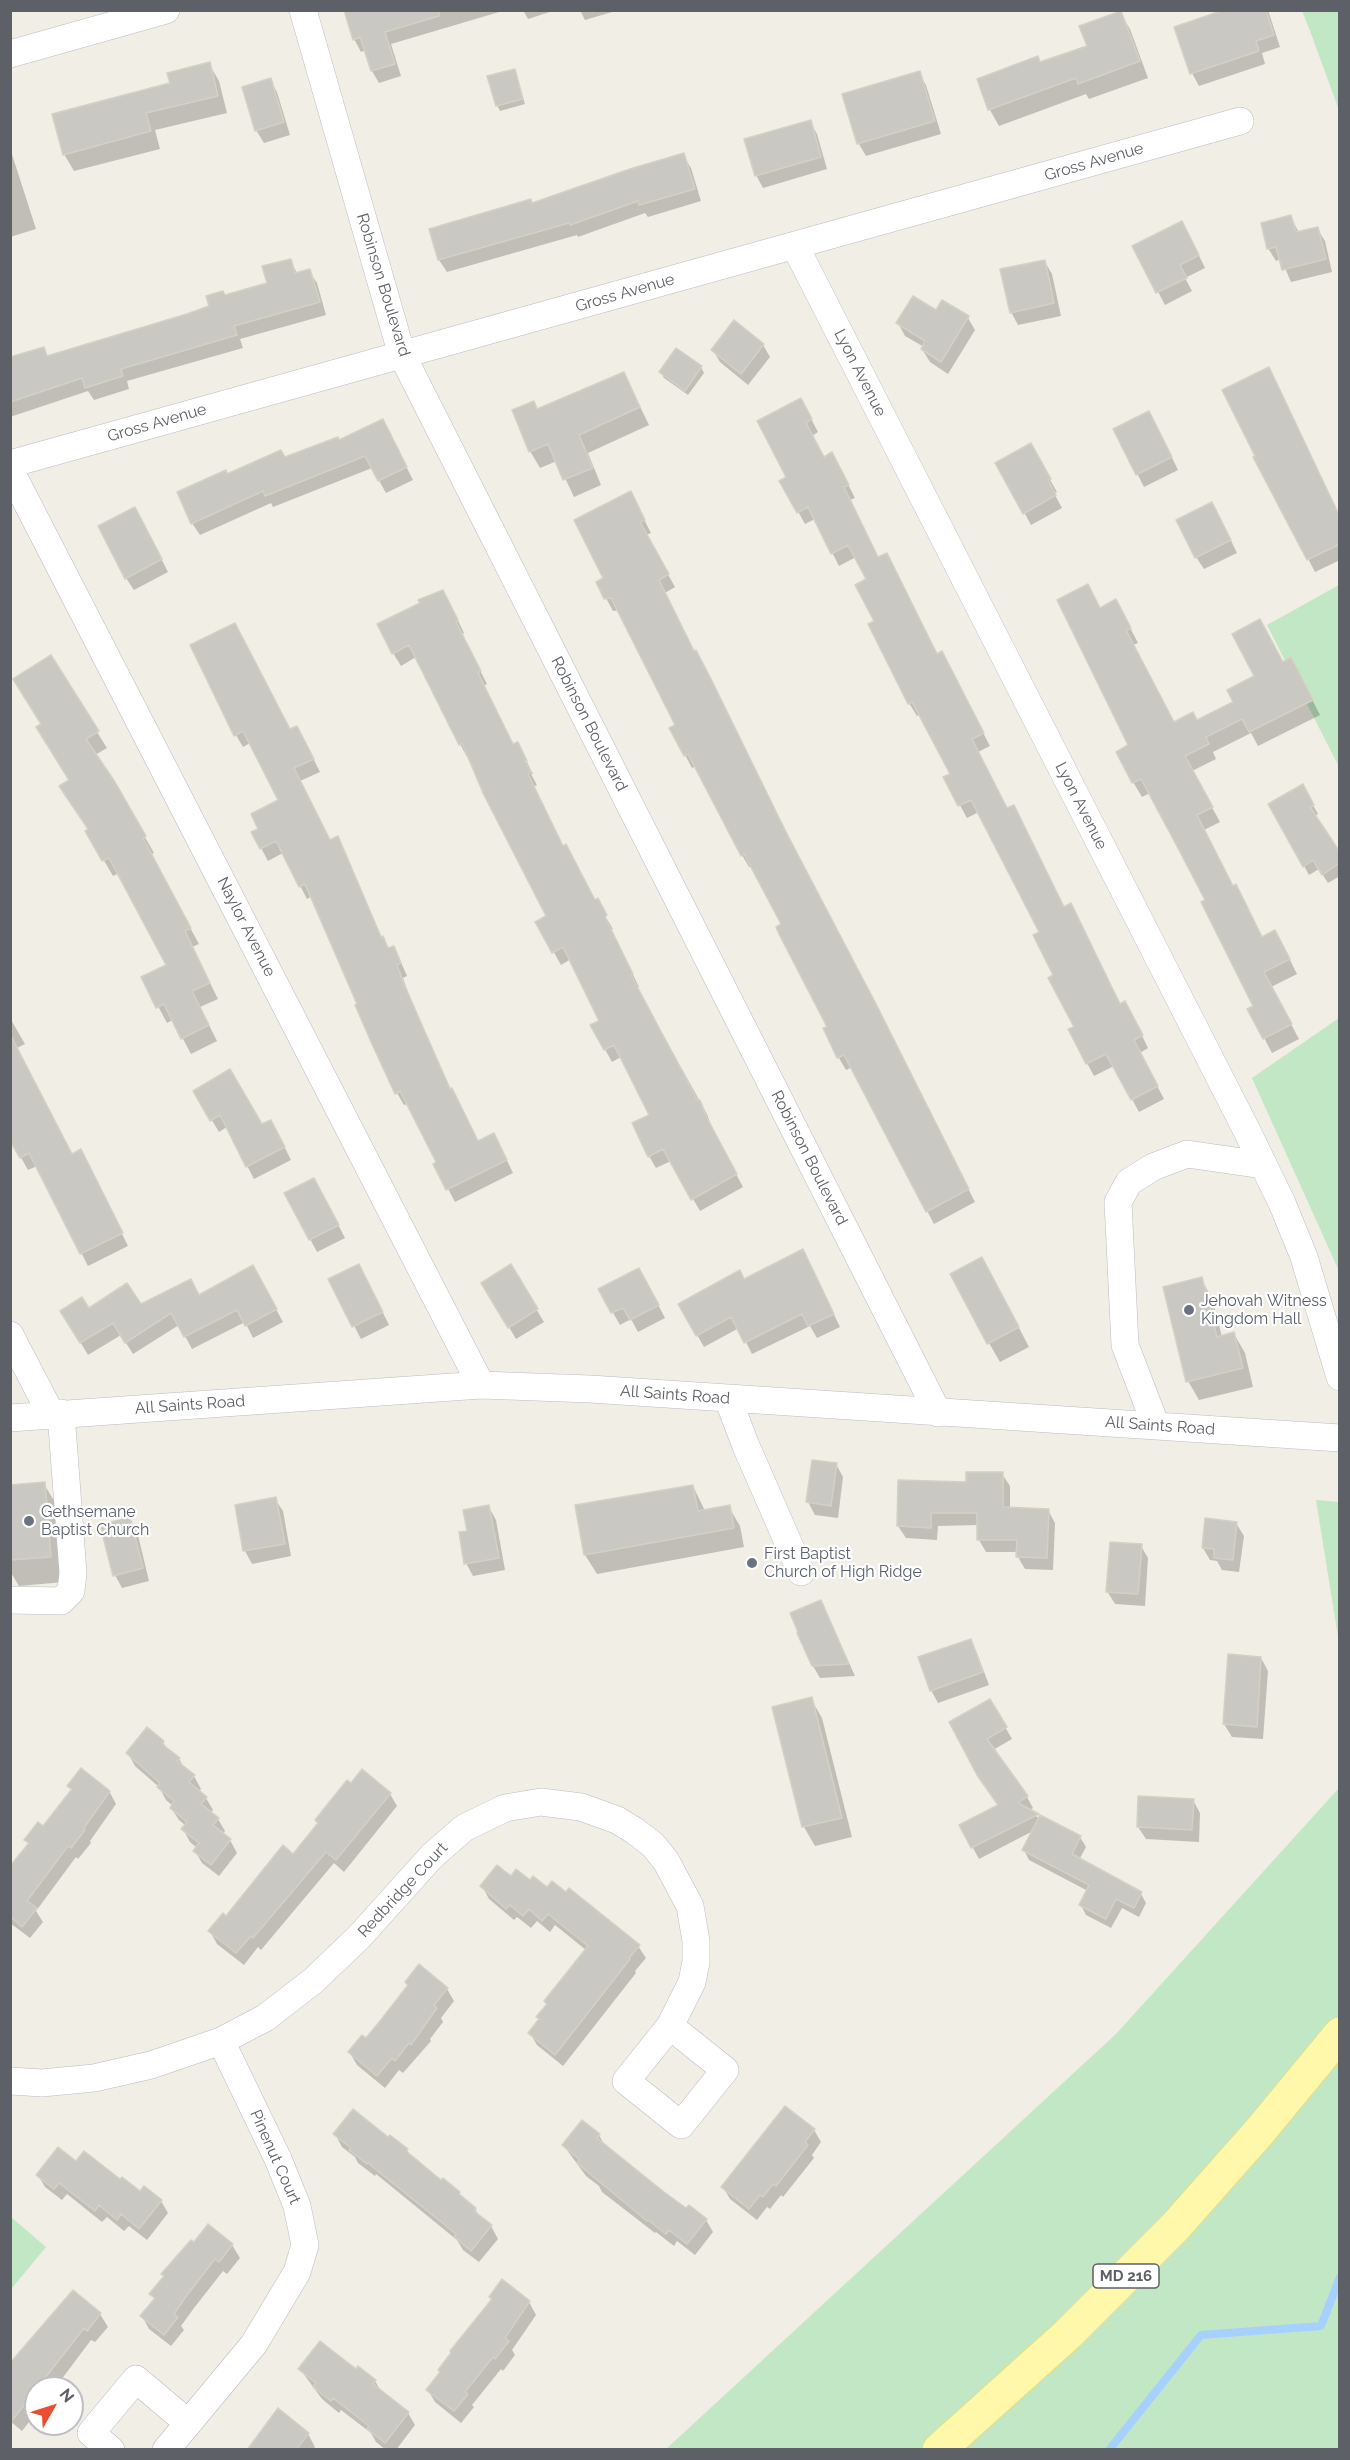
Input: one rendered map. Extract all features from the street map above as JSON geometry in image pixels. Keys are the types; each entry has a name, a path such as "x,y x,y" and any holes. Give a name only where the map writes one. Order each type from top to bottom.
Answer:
{"main road":[{"name":"MD 216","path":"939,2450 1068,2334 1175,2227 1260,2131 1340,2034"}],"street":[{"path":"10,54 166,10"},
{"name":"Robinson Boulevard","path":"303,10 402,355 938,1413"},
{"name":"Gross Avenue","path":"10,464 1240,121"},
{"name":"Lyon Avenue","path":"795,246 1263,1165 1304,1257 1340,1377"},
{"name":"Naylor Avenue","path":"10,470 481,1385"},
{"path":"1156,1426 1125,1345 1118,1202 1129,1182 1153,1167 1187,1154 1263,1165"},
{"path":"10,1335 56,1414 73,1573 71,1591 61,1601 10,1600"},
{"name":"All Saints Road","path":"10,1418 481,1385 590,1389 1340,1438"},
{"path":"728,1399 801,1572"},
{"name":"Redbridge Court","path":"10,2081 42,2083 94,2078 151,2065 221,2041 265,2018 313,1981 359,1937 432,1856 464,1828 505,1808 541,1802 582,1807 616,1820 653,1845 678,1879 690,1906 696,1941 696,1962 692,1982 670,2026"},
{"name":"Pinenut Court","path":"166,2450 254,2344 297,2272 305,2245 297,2206 282,2168 221,2041"},
{"path":"111,2450 91,2433 136,2379 188,2423"}],"green space":[{"path":"1302,11 1339,11 1339,110 1310,31"},
{"path":"1339,585 1339,767 1267,625"},
{"path":"1339,1018 1339,1271 1252,1078"},
{"path":"1316,1500 1339,1502 1339,1643"},
{"path":"1339,1788 1339,2449 665,2450 1116,2034"},
{"path":"11,2217 46,2247 12,2288 10,2286"}],"building":[{"path":"344,10 439,10 439,16 385,32 395,64 371,71 360,37 353,40"},
{"path":"1224,10 1266,10 1274,35 1256,41 1259,51 1190,74 1174,27"},
{"path":"1121,11 1140,61 1078,84 1076,78 988,110 977,79 1038,56 1040,62 1087,46 1079,26"},
{"path":"210,62 218,96 146,113 151,131 63,155 52,114 170,83 167,73"},
{"path":"515,69 523,99 496,106 487,76"},
{"path":"920,71 935,121 857,144 842,94"},
{"path":"271,78 284,122 255,131 242,87"},
{"path":"811,120 821,157 755,176 744,139"},
{"path":"684,153 695,189 639,205 638,201 570,225 569,223 438,260 429,229 531,199 532,203"},
{"path":"1291,215 1296,232 1318,227 1326,259 1282,270 1276,247 1267,249 1261,223"},
{"path":"1182,221 1199,255 1180,265 1187,278 1156,293 1132,246"},
{"path":"291,259 295,273 310,269 320,302 234,326 237,335 121,369 123,376 85,388 82,378 10,402 10,357 44,347 47,356 187,314 209,306 206,296 223,291 225,295 267,283 262,266"},
{"path":"1045,260 1054,303 1010,313 1000,269"},
{"path":"913,296 936,310 942,300 969,316 941,362 921,349 925,341 896,323"},
{"path":"734,320 764,344 741,374 711,350"},
{"path":"676,348 702,366 685,391 659,372"},
{"path":"1269,367 1340,517 1340,544 1307,560 1253,457 1255,456 1222,390"},
{"path":"624,372 640,407 579,435 593,468 563,480 548,444 529,452 512,410 534,401 537,409"},
{"path":"801,398 812,419 806,423 824,457 832,452 849,485 844,487 878,557 887,553 937,654 942,651 984,733 972,739 1007,808 1014,805 1064,907 1071,903 1120,1004 1125,1001 1143,1035 1134,1040 1158,1086 1131,1100 1106,1054 1086,1064 1068,1029 1074,1027 1048,978 1053,975 1033,935 1039,932 971,800 958,806 943,777 950,774 912,702 908,704 868,624 874,621 855,585 866,579 848,545 831,554 808,507 797,513 779,481 786,477 757,421"},
{"path":"1149,411 1172,457 1136,475 1113,429"},
{"path":"383,419 407,467 378,481 365,456 265,496 263,491 191,524 177,492 226,470 227,474 281,450 285,457 338,437 339,440"},
{"path":"1031,443 1051,479 1048,480 1056,495 1023,514 995,463"},
{"path":"631,491 645,520 640,522 669,574 659,580 969,1189 926,1212 844,1055 837,1058 823,1028 827,1027 776,927 781,924 744,854 741,856 688,754 684,756 669,728 675,725 611,598 604,599 596,582 603,578 574,520"},
{"path":"1212,502 1231,540 1195,558 1176,520"},
{"path":"135,507 162,559 125,579 98,526"},
{"path":"1088,584 1100,608 1116,599 1131,628 1126,630 1174,722 1193,712 1197,720 1233,702 1227,690 1254,676 1232,634 1260,619 1283,662 1291,657 1313,700 1249,732 1242,719 1206,737 1209,744 1185,756 1213,807 1197,815 1233,886 1236,884 1262,937 1275,930 1290,959 1264,972 1292,1024 1263,1039 1247,1009 1253,1006 1201,902 1205,900 1141,779 1132,783 1116,752 1128,745 1057,600"},
{"path":"443,590 458,620 456,622 481,671 478,673 513,744 518,742 531,772 528,774 563,846 566,844 595,900 598,898 633,974 631,975 698,1101 700,1100 737,1174 691,1200 663,1149 648,1157 632,1123 649,1115 614,1045 604,1050 590,1025 599,1021 563,947 552,953 535,922 546,916 484,795 462,743 459,745 409,645 392,654 377,624 420,603 418,600"},
{"path":"235,623 290,729 297,726 314,759 294,768 330,840 338,836 381,937 383,936 388,948 394,946 401,963 397,965 404,984 450,1089 452,1088 478,1141 494,1133 507,1160 446,1190 433,1164 436,1162 400,1091 395,1094 305,884 299,887 276,841 260,849 251,832 258,829 251,814 278,800 243,731 234,736 190,645"},
{"path":"51,655 99,731 86,739 115,782 146,836 143,838 191,928 185,931 210,983 192,991 209,1025 181,1039 164,1004 156,1008 141,977 166,965 109,858 102,861 85,831 88,829 59,786 69,780 36,727 41,724 13,679"},
{"path":"1303,784 1314,805 1310,807 1340,852 1340,863 1322,875 1313,860 1303,867 1268,804"},
{"path":"10,1034 72,1154 81,1149 123,1233 80,1254 29,1153 20,1158 10,1141"},
{"path":"230,1069 262,1124 271,1120 285,1147 246,1167 220,1115 210,1121 193,1091"},
{"path":"314,1178 339,1225 309,1240 284,1193"},
{"path":"803,1249 834,1314 808,1326 802,1314 744,1343 731,1317 696,1336 678,1304 740,1270 744,1279"},
{"path":"982,1257 1019,1327 987,1344 950,1274"},
{"path":"359,1264 383,1312 352,1327 328,1279"},
{"path":"511,1264 538,1309 508,1328 481,1283"},
{"path":"253,1265 277,1309 245,1326 237,1310 184,1337 171,1313 125,1343 113,1323 80,1343 60,1311 82,1297 89,1308 127,1283 141,1304 191,1279 199,1295"},
{"path":"639,1268 659,1305 630,1320 623,1308 611,1313 598,1289"},
{"name":"Jehovah Witness Kingdom Hall","path":"1202,1277 1217,1337 1234,1332 1243,1368 1186,1382 1163,1287"},
{"path":"812,1460 837,1463 831,1506 806,1502"},
{"path":"966,1472 1003,1472 1003,1507 1049,1509 1047,1558 1016,1557 1017,1540 977,1540 977,1513 931,1513 931,1528 897,1526 898,1480 966,1482"},
{"name":"Gethsemane Baptist Church","path":"45,1482 51,1557 10,1560 10,1485"},
{"path":"693,1485 698,1511 730,1505 734,1528 584,1555 575,1505"},
{"path":"276,1497 285,1544 243,1551 235,1505"},
{"path":"489,1505 499,1558 464,1564 459,1532 467,1531 463,1510"},
{"path":"130,1517 143,1568 113,1576 100,1525"},
{"path":"1205,1518 1237,1522 1233,1560 1214,1558 1214,1549 1202,1548"},
{"path":"1110,1542 1142,1544 1138,1594 1106,1592"},
{"path":"821,1600 849,1664 812,1666 797,1633 790,1613"},
{"path":"971,1639 983,1672 930,1691 918,1657"},
{"path":"1228,1654 1261,1657 1257,1727 1223,1724"},
{"path":"812,1697 842,1818 802,1827 772,1707"},
{"path":"990,1699 1007,1727 987,1739 1028,1796 1018,1803 1039,1814 971,1848 959,1825 998,1805 977,1775 949,1722"},
{"path":"147,1727 164,1741 162,1744 180,1758 177,1761 195,1775 189,1782 207,1797 201,1804 219,1818 213,1825 231,1839 211,1865 193,1851 199,1843 181,1829 187,1822 170,1808 174,1801 157,1787 160,1783 126,1753"},
{"path":"81,1768 110,1791 84,1828 85,1830 71,1848 68,1846 27,1901 37,1908 22,1927 13,1919 10,1922 10,1866 29,1843 24,1840 38,1822 43,1826 72,1789 67,1786"},
{"path":"362,1769 391,1793 336,1860 326,1852 253,1938 251,1936 236,1953 208,1931 223,1913 226,1916 283,1845 293,1854 318,1823 315,1820 347,1780 351,1783"},
{"path":"1138,1796 1194,1799 1192,1830 1137,1827"},
{"path":"1040,1815 1081,1836 1072,1854 1142,1892 1134,1908 1116,1899 1106,1919 1079,1905 1089,1885 1022,1850"},
{"path":"497,1865 511,1876 516,1869 530,1880 533,1876 547,1887 552,1881 566,1892 569,1888 640,1945 555,2055 528,2033 539,2019 536,2017 547,2004 544,2001 588,1946 548,1914 542,1921 529,1909 523,1916 510,1905 506,1909 480,1886"},
{"path":"419,1964 448,1988 434,2005 437,2008 411,2045 409,2043 395,2061 392,2058 377,2076 348,2052 362,2035 366,2038 380,2021 408,1985 405,1982"},
{"path":"785,2106 815,2129 805,2142 808,2145 776,2186 773,2184 763,2197 760,2195 749,2209 721,2187"},
{"path":"353,2109 388,2137 390,2135 408,2149 406,2151 441,2180 443,2178 460,2192 459,2194 476,2208 474,2211 492,2225 471,2251 454,2237 456,2234 349,2150 351,2148 333,2134"},
{"path":"582,2120 600,2134 597,2138 664,2192 686,2208 689,2205 707,2219 687,2244 669,2230 666,2234 647,2221 577,2163 580,2160 562,2145"},
{"path":"58,2147 76,2161 84,2151 120,2179 122,2177 140,2191 144,2186 162,2200 139,2229 121,2214 117,2220 99,2205 95,2211 59,2183 54,2189 36,2175"},
{"path":"208,2224 233,2244 219,2262 215,2259 187,2295 174,2314 178,2317 164,2335 140,2316 155,2298 149,2294 164,2276 161,2274 191,2240 194,2242"},
{"path":"502,2279 530,2301 505,2338 509,2341 465,2392 468,2394 454,2411 426,2390 440,2372 438,2370 451,2353 450,2351 492,2299 489,2297"},
{"path":"73,2290 101,2313 87,2331 84,2328 47,2376 24,2376 24,2405 10,2423 10,2363"},
{"path":"320,2341 356,2369 358,2366 376,2380 373,2384 409,2412 385,2443 367,2429 369,2426 333,2398 331,2401 313,2387 316,2383 298,2369"},
{"path":"278,2408 309,2433 296,2450 247,2450"}],"waterway":[{"path":"1109,2450 1201,2335 1321,2326 1340,2277"}],"place":[{"name":"Jehovah Witness Kingdom Hall","path":"1189,1310"},
{"name":"Gethsemane Baptist Church","path":"29,1521"},
{"name":"First Baptist Church of High Ridge","path":"752,1563"}]}
